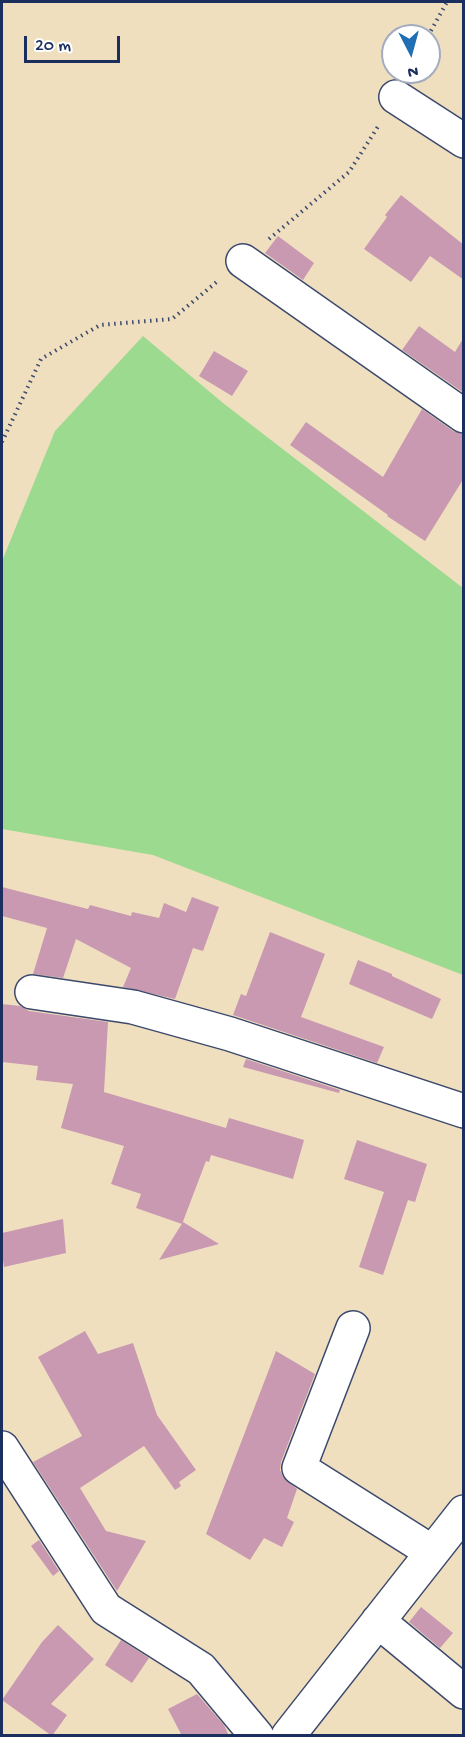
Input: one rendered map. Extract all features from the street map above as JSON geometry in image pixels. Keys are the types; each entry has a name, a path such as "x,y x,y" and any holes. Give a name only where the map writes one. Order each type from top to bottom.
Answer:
{"street":[{"path":"396,97 464,141"},
{"path":"243,261 464,416"},
{"path":"32,992 133,1007 219,1031 464,1111"},
{"path":"353,1328 299,1468 432,1552"},
{"path":"2,1448 106,1609 201,1669 257,1736"},
{"path":"288,1736 464,1512"},
{"path":"378,1621 464,1692"}],"path":[{"path":"435,24 447,2"}],"green space":[{"path":"143,336 223,403 463,588 463,975 153,855 2,829 2,561 55,431"}],"building":[{"path":"401,195 464,245 464,280 430,256 411,282 364,249 387,217 385,215"},
{"path":"278,236 314,263 303,280 265,253"},
{"path":"419,326 455,352 464,337 464,393 402,350"},
{"path":"214,351 248,371 232,396 199,376"},
{"path":"422,409 453,431 464,435 464,478 425,541 290,445 306,422 383,477"},
{"path":"2,887 88,909 90,905 131,916 132,912 159,918 164,903 186,912 192,897 219,907 203,951 193,948 175,999 123,987 131,968 76,939 63,978 33,974 47,928 2,916"},
{"path":"270,932 325,954 301,1017 384,1047 377,1063 233,1015 241,994 246,996"},
{"path":"358,960 441,999 432,1019 349,984"},
{"path":"2,1004 20,1006 29,1011 108,1022 104,1092 226,1128 229,1118 304,1140 293,1179 211,1155 209,1162 206,1161 182,1224 136,1208 141,1194 111,1184 124,1146 61,1128 73,1084 36,1080 38,1066 2,1062"},
{"path":"246,1059 340,1090 339,1093 243,1067"},
{"path":"357,1140 427,1164 415,1202 408,1200 383,1275 359,1267 384,1192 344,1179"},
{"path":"63,1219 66,1253 4,1267 2,1233"},
{"path":"183,1222 219,1244 159,1260"},
{"path":"85,1331 98,1354 133,1343 157,1415 196,1470 179,1482 181,1486 175,1490 144,1446 80,1488 106,1531 146,1541 117,1591 33,1462 82,1436 38,1357"},
{"path":"276,1351 315,1374 281,1462 280,1470 283,1477 297,1489 287,1518 294,1522 282,1547 264,1538 250,1560 206,1534"},
{"path":"39,1540 59,1571 53,1576 31,1546"},
{"path":"421,1607 453,1633 440,1648 409,1622"},
{"path":"58,1625 94,1659 51,1704 67,1715 52,1736 2,1700 42,1642"},
{"path":"121,1640 149,1658 132,1683 105,1665"},
{"path":"197,1694 224,1725 229,1736 182,1736 168,1709"}]}
